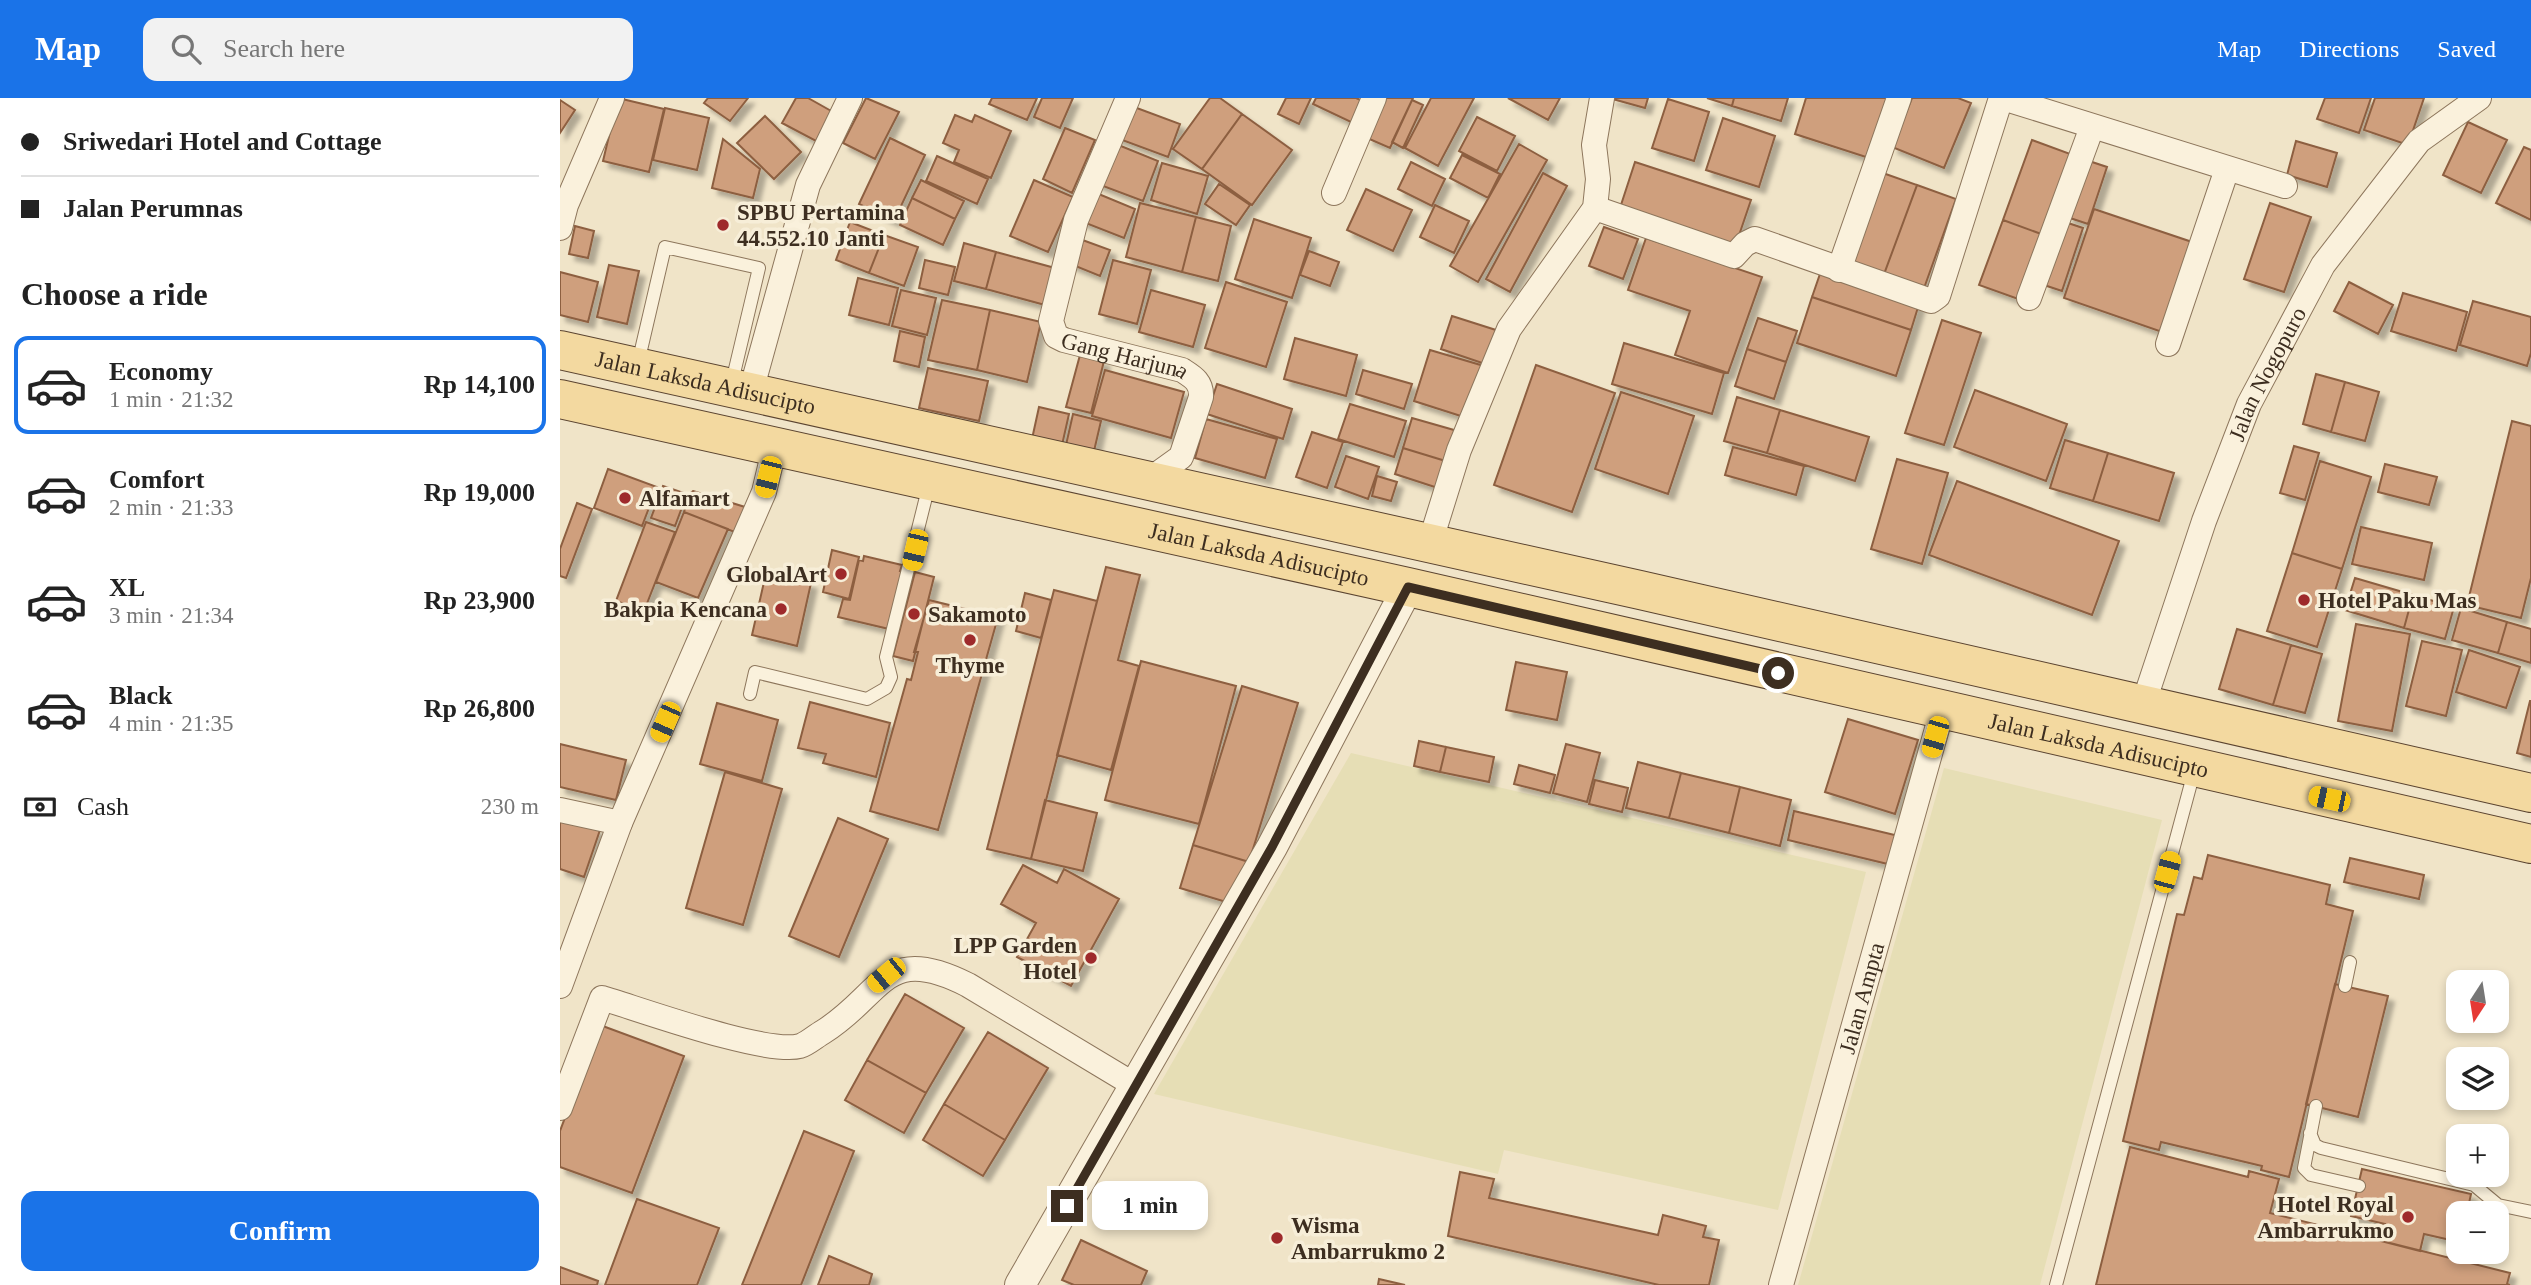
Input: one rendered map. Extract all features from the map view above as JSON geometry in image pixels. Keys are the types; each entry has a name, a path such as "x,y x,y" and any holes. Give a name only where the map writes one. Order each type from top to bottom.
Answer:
{"main road":[{"name":"Jalan Laksda Adisucipto","path":"560,349 2531,793"},
{"name":"Jalan Laksda Adisucipto","path":"560,398 1408,587 2531,844"}],"street":[{"path":"560,228 566,205 612,98"},
{"path":"741,389 808,185 850,98"},
{"name":"Gang Harjuna","path":"1128,98 1076,219 1051,321 1056,336 1064,340 1182,370 1196,379 1201,389 1201,397 1181,457 1149,480"},
{"path":"1334,192 1374,98"},
{"path":"1430,543 1459,450 1508,329 1595,208 1598,178 1594,145 1602,98"},
{"path":"1839,270 1899,98"},
{"path":"1595,208 1734,256 1745,244 1755,239 1931,301 1938,296 2002,98 2285,186"},
{"name":"Jalan Nogopuro","path":"2143,705 2204,521 2249,404 2323,265 2419,141 2479,98"},
{"path":"2029,299 2092,127"},
{"path":"2168,344 2227,169"},
{"path":"560,986 620,824 764,492 775,446"},
{"path":"1020,1285 1272,847 1408,587"},
{"name":"Jalan Ampta","path":"1781,1285 1942,711"},
{"path":"560,810 620,824"},
{"path":"560,1108 603,998 771,1048 800,1046 838,1023 886,975 919,967 941,971 968,985 1136,1086"}],"lane":[{"path":"637,366 665,247 759,268 741,389"},
{"path":"750,694 755,672 856,699 877,696 886,688 891,677 886,657 930,481"},
{"path":"2056,1285 2195,769"},
{"path":"2345,986 2350,962"},
{"path":"2316,1106 2303,1161 2307,1172 2359,1186"},
{"path":"2310,1133 2315,1146 2474,1185 2493,1201"},
{"path":"2509,1207 2531,1212"}],"shaded area":[{"path":"1351,753 1866,872 1778,1210 1504,1150 1498,1174 1154,1094"},
{"path":"1944,768 2162,820 2040,1285 1798,1285"}],"building":[{"path":"618,98 664,109 649,172 603,161"},
{"path":"708,98 748,98 730,121 704,103"},
{"path":"796,98 808,98 833,112 816,141 782,123"},
{"path":"866,98 899,112 875,159 843,143"},
{"path":"992,98 1037,98 1027,120 989,104"},
{"path":"1042,98 1073,98 1060,128 1034,117"},
{"path":"1210,98 1220,98 1242,114 1202,169 1173,149"},
{"path":"1286,98 1311,98 1299,124 1278,114"},
{"path":"1316,98 1356,98 1363,101 1353,123 1313,104"},
{"path":"1385,98 1413,98 1390,148 1367,138"},
{"path":"1431,98 1474,98 1438,166 1405,148"},
{"path":"1508,98 1560,98 1548,120"},
{"path":"1609,98 1648,98 1645,108"},
{"path":"1707,98 1734,98 1732,106"},
{"path":"1734,98 1788,98 1781,121 1732,106"},
{"path":"1806,98 1888,98 1869,158 1795,134"},
{"path":"1912,98 1958,98 1971,103 1944,168 1892,147"},
{"path":"2325,98 2371,98 2359,133 2317,119"},
{"path":"2375,98 2424,98 2408,145 2364,130"},
{"path":"1668,99 1709,112 1694,161 1652,148"},
{"path":"560,100 575,110 560,133"},
{"path":"1412,100 1423,105 1403,148 1392,142"},
{"path":"1126,104 1180,124 1168,157 1114,137"},
{"path":"665,108 709,118 697,170 653,160"},
{"path":"1242,114 1292,150 1252,205 1202,169"},
{"path":"955,115 972,122 975,115 1011,131 991,178 954,162 959,150 943,143"},
{"path":"765,116 801,152 774,179 737,143"},
{"path":"1477,117 1515,136 1497,171 1459,151"},
{"path":"1723,118 1775,136 1759,187 1706,170"},
{"path":"2468,122 2507,140 2481,193 2443,175"},
{"path":"1065,128 1095,140 1072,193 1043,179"},
{"path":"890,138 925,155 894,221 859,204"},
{"path":"723,139 760,169 753,198 712,188"},
{"path":"2032,140 2073,155 2044,235 2003,220"},
{"path":"2296,141 2337,153 2327,187 2287,175"},
{"path":"1111,142 1158,161 1143,201 1095,183"},
{"path":"1519,144 1547,160 1478,282 1450,266"},
{"path":"2524,147 2531,150 2531,220 2496,203"},
{"path":"1462,155 1500,174 1488,198 1450,178"},
{"path":"937,156 988,179 977,204 926,181"},
{"path":"2086,160 2107,167 2088,224 2067,217"},
{"path":"1411,162 1445,179 1432,206 1398,189"},
{"path":"1635,162 1751,200 1734,250 1619,211"},
{"path":"1162,163 1208,176 1197,214 1151,200"},
{"path":"1880,172 1917,185 1883,277 1846,263"},
{"path":"1543,173 1567,186 1510,292 1486,279"},
{"path":"921,180 964,201 955,219 912,198"},
{"path":"1034,180 1073,197 1048,252 1010,236"},
{"path":"1219,184 1250,205 1236,225 1205,204"},
{"path":"1917,185 1956,199 1923,291 1883,277"},
{"path":"1366,189 1412,210 1393,251 1347,230"},
{"path":"1089,190 1135,209 1124,238 1078,220"},
{"path":"912,198 955,219 943,245 900,225"},
{"path":"1140,203 1196,217 1182,272 1126,257"},
{"path":"2270,203 2311,217 2284,292 2244,279"},
{"path":"1435,205 1469,221 1454,253 1420,237"},
{"path":"2094,209 2195,243 2165,333 2064,298"},
{"path":"1196,217 1231,226 1218,281 1182,272"},
{"path":"1254,219 1311,238 1292,298 1235,279"},
{"path":"2003,220 2044,235 2021,300 1979,285"},
{"path":"850,222 884,235 869,273 836,260"},
{"path":"2065,222 2083,228 2062,291 2044,285"},
{"path":"575,226 594,231 588,258 569,254"},
{"path":"1604,227 1638,239 1623,279 1589,266"},
{"path":"884,235 918,247 904,286 869,273"},
{"path":"1077,238 1110,250 1100,276 1068,263"},
{"path":"1646,238 1762,277 1728,373 1675,355 1690,311 1628,290"},
{"path":"964,243 996,252 986,289 954,281"},
{"path":"1309,251 1339,262 1330,286 1300,275"},
{"path":"996,252 1055,268 1045,305 986,289"},
{"path":"925,260 955,267 948,295 919,288"},
{"path":"1113,260 1151,270 1137,324 1099,314"},
{"path":"609,265 639,271 627,324 597,317"},
{"path":"1821,271 1919,304 1911,330 1812,297"},
{"path":"560,272 598,282 588,322 560,315"},
{"path":"858,278 898,288 889,325 849,315"},
{"path":"1226,282 1287,302 1266,367 1205,348"},
{"path":"2349,282 2393,305 2378,334 2334,311"},
{"path":"901,290 936,298 927,335 892,326"},
{"path":"1151,290 1205,305 1193,347 1139,332"},
{"path":"2403,293 2467,312 2456,351 2391,331"},
{"path":"1812,297 1911,330 1896,376 1797,343"},
{"path":"942,300 990,310 977,370 928,360"},
{"path":"2473,301 2531,317 2531,353 2527,366 2460,345"},
{"path":"990,310 1041,322 1027,382 977,370"},
{"path":"1452,316 1499,331 1488,365 1441,349"},
{"path":"1758,318 1797,331 1786,362 1747,349"},
{"path":"1942,320 1981,333 1944,445 1905,433"},
{"path":"900,331 925,337 919,367 894,361"},
{"path":"1295,338 1357,355 1346,396 1284,379"},
{"path":"1624,343 1724,373 1712,414 1612,384"},
{"path":"1747,349 1786,362 1774,399 1735,386"},
{"path":"1430,350 1484,366 1467,418 1414,401"},
{"path":"1080,355 1104,361 1091,413 1066,407"},
{"path":"1536,365 1615,393 1572,512 1494,485"},
{"path":"928,368 988,381 979,421 919,408"},
{"path":"1105,370 1184,392 1171,438 1092,416"},
{"path":"1363,370 1412,384 1404,409 1356,394"},
{"path":"2316,374 2345,382 2331,432 2303,424"},
{"path":"2345,382 2379,392 2365,441 2331,432"},
{"path":"1217,384 1292,409 1283,439 1207,414"},
{"path":"1975,390 2067,424 2046,481 1954,447"},
{"path":"1621,392 1694,416 1668,494 1595,469"},
{"path":"1737,397 1780,410 1767,453 1724,441"},
{"path":"1350,404 1406,421 1394,457 1338,439"},
{"path":"1039,407 1069,414 1062,445 1032,439"},
{"path":"1780,410 1869,437 1855,481 1767,453"},
{"path":"1073,414 1101,421 1094,451 1066,445"},
{"path":"1412,418 1461,432 1452,463 1403,448"},
{"path":"1206,419 1277,439 1265,478 1195,458"},
{"path":"2512,421 2531,426 2531,578 2521,618 2467,605"},
{"path":"1312,432 1343,442 1327,488 1296,477"},
{"path":"2065,440 2108,453 2093,501 2050,488"},
{"path":"2294,446 2319,453 2305,500 2280,493"},
{"path":"1733,447 1804,466 1796,495 1725,475"},
{"path":"1403,448 1452,463 1444,490 1395,474"},
{"path":"2108,453 2174,473 2159,521 2093,501"},
{"path":"1346,456 1379,467 1368,499 1335,487"},
{"path":"1897,459 1948,473 1922,564 1871,549"},
{"path":"2320,461 2371,477 2342,569 2292,553"},
{"path":"2385,464 2437,477 2429,505 2378,492"},
{"name":"Alfamart","path":"608,469 657,487 642,526 594,508"},
{"path":"1377,476 1397,482 1391,501 1372,496"},
{"path":"1957,481 2119,541 2092,615 1929,555"},
{"path":"663,486 687,494 675,526 651,518"},
{"path":"693,491 745,507 737,533 684,512 689,494"},
{"path":"577,503 592,509 566,578 560,576 560,549"},
{"path":"684,512 728,529 698,598 656,582"},
{"path":"646,522 675,532 644,611 616,601"},
{"path":"2361,527 2432,543 2424,580 2352,564"},
{"name":"GlobalArt","path":"832,550 859,557 849,599 823,592"},
{"name":"Hotel Paku Mas","path":"2292,553 2342,569 2317,647 2267,631"},
{"path":"864,556 902,565 900,571 905,572 889,629 838,617 843,599 850,600 859,560 863,561"},
{"path":"1106,567 1140,575 1118,660 1139,666 1111,770 1057,755"},
{"name":"Sakamoto","path":"915,572 934,577 913,661 893,656"},
{"name":"Bakpia Kencana","path":"766,573 811,583 797,646 752,635"},
{"path":"2355,578 2413,595 2404,628 2345,610"},
{"path":"1054,590 1097,601 1031,859 987,849"},
{"path":"1025,593 1051,600 1041,638 1016,631"},
{"path":"2413,595 2454,607 2445,639 2404,628"},
{"path":"929,600 998,617 938,830 870,811 907,679 911,680 918,652 914,652"},
{"path":"2461,608 2507,622 2498,653 2452,640"},
{"path":"2507,622 2531,629 2531,663 2498,653"},
{"path":"2356,624 2410,634 2392,731 2338,721"},
{"path":"2237,629 2291,645 2273,705 2219,689"},
{"path":"2422,641 2462,650 2446,716 2406,706"},
{"path":"2291,645 2322,654 2305,713 2273,705"},
{"path":"2469,650 2520,667 2506,708 2456,692"},
{"path":"1141,661 1236,686 1199,824 1105,800"},
{"path":"1516,662 1567,672 1557,720 1506,710"},
{"path":"1242,686 1298,703 1249,862 1193,845"},
{"path":"2531,701 2531,757 2517,753"},
{"path":"810,702 890,723 876,777 823,763 826,754 798,748"},
{"path":"717,703 778,720 762,781 700,764"},
{"path":"1848,719 1918,740 1895,814 1825,792"},
{"path":"1419,741 1446,747 1440,772 1414,766"},
{"path":"560,744 626,760 616,800 560,787"},
{"path":"1566,744 1600,753 1587,802 1553,793"},
{"path":"1446,747 1494,757 1489,782 1440,772"},
{"path":"1638,762 1681,773 1669,818 1626,808"},
{"path":"1519,765 1555,775 1550,793 1514,784"},
{"path":"725,772 782,789 743,925 686,908"},
{"path":"1681,773 1740,787 1729,833 1669,818"},
{"path":"1595,780 1628,788 1622,812 1589,804"},
{"path":"1740,787 1791,800 1780,846 1729,833"},
{"path":"1045,800 1097,813 1083,871 1031,859"},
{"path":"1794,811 1903,837 1896,866 1788,840"},
{"path":"560,817 600,830 584,877 560,869"},
{"path":"838,818 888,839 839,957 789,936"},
{"path":"1193,845 1249,862 1236,905 1180,888"},
{"path":"2208,855 2330,885 2326,904 2353,911 2289,1177 2261,1170 2262,1166 2161,1142 2159,1150 2123,1141 2177,914 2184,915 2194,877 2202,879"},
{"path":"2350,858 2424,875 2419,899 2344,882"},
{"path":"1023,865 1057,883 1064,869 1119,899 1071,986 1017,957 1036,923 1001,904"},
{"path":"2335,984 2388,996 2358,1117 2306,1104"},
{"path":"905,994 964,1028 926,1093 867,1060"},
{"path":"600,1025 684,1056 632,1193 560,1167 560,1131"},
{"path":"988,1032 1048,1068 1005,1140 944,1104"},
{"path":"867,1060 926,1093 904,1133 845,1100"},
{"path":"944,1104 1005,1140 983,1176 923,1140"},
{"path":"804,1131 854,1151 801,1285 742,1285"},
{"name":"Hotel Royal Ambarrukmo","path":"2130,1147 2248,1177 2249,1171 2279,1179 2270,1213 2446,1257 2446,1264 2474,1264 2510,1273 2507,1284 2510,1285 2096,1285"},
{"path":"2362,1169 2471,1194 2470,1201 2446,1201 2446,1239 2424,1234 2420,1251 2381,1241 2385,1224 2351,1216"},
{"path":"1460,1172 1494,1179 1489,1198 1658,1235 1663,1215 1706,1226 1703,1237 1719,1240 1709,1285 1659,1285 1448,1236"},
{"path":"637,1199 719,1228 697,1285 605,1285"},
{"path":"1081,1240 1147,1271 1141,1285 1074,1285 1062,1280"},
{"path":"829,1256 872,1274 869,1285 818,1285"},
{"path":"560,1267 598,1281 597,1285 560,1285"},
{"path":"1379,1279 1405,1285 1378,1285"}],"place":[{"name":"SPBU Pertamina 44.552.10 Janti","path":"723,225"},
{"name":"Alfamart","path":"625,498"},
{"name":"GlobalArt","path":"841,574"},
{"name":"Hotel Paku Mas","path":"2304,600"},
{"name":"Bakpia Kencana","path":"781,609"},
{"name":"Sakamoto","path":"914,614"},
{"name":"Thyme","path":"970,640"},
{"name":"LPP Garden Hotel","path":"1091,958"},
{"name":"Hotel Royal Ambarrukmo","path":"2408,1217"},
{"name":"Wisma Ambarrukmo 2","path":"1277,1238"}],"route":[{"path":"1067,1206 1272,847 1408,587 1778,673"}]}
